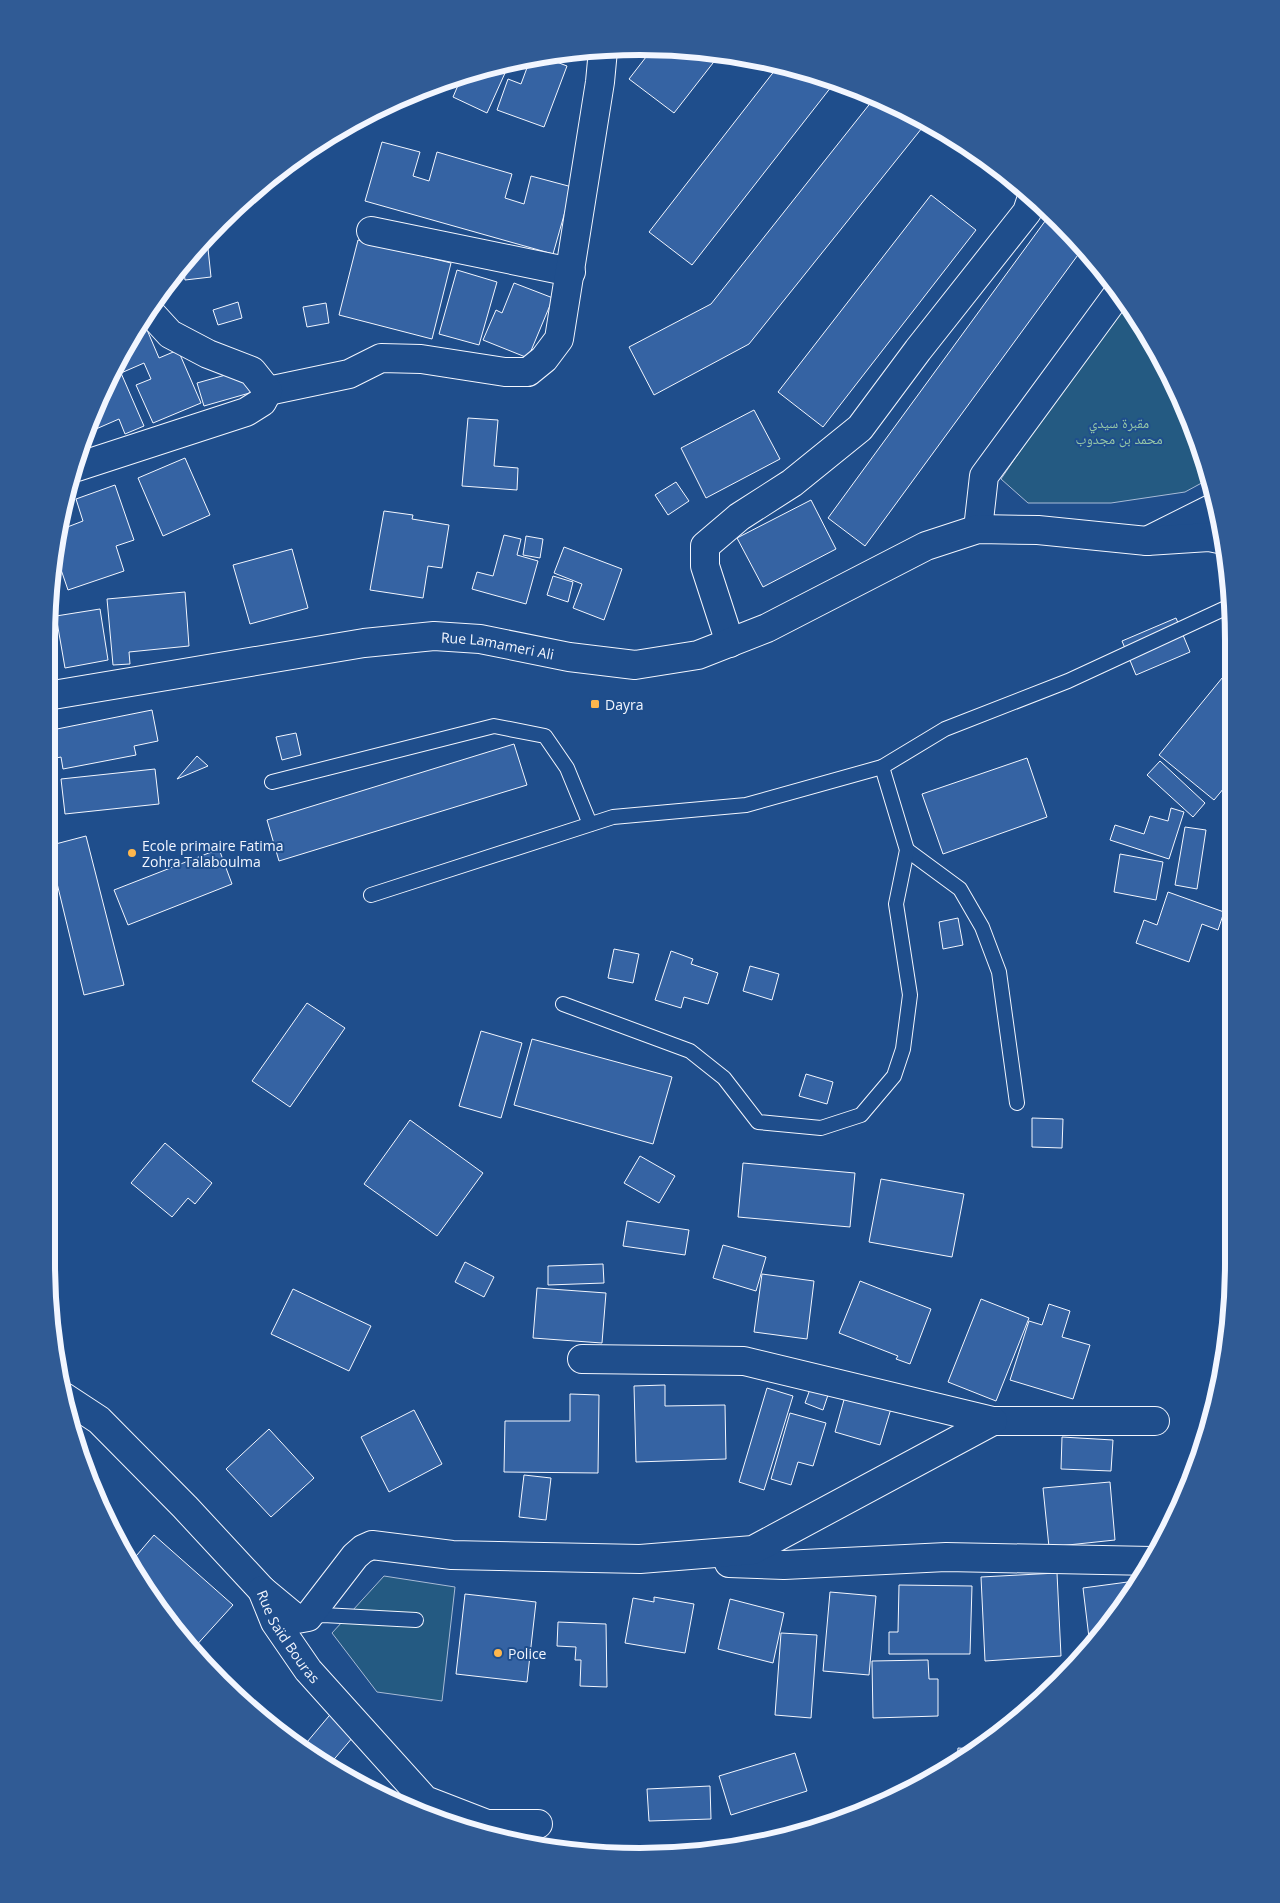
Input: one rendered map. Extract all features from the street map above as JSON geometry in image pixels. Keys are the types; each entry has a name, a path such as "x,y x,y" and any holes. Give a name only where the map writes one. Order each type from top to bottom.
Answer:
{"street":[{"path":"82,465 246,412 262,402 268,391 349,374 380,358 421,359 505,372 528,372 544,359 559,339 571,272 602,56"},
{"path":"730,643 705,566 705,546 739,516 792,483 860,428 918,350 1027,212 1030,204"},
{"path":"371,231 571,272"},
{"path":"978,529 984,476 1114,298"},
{"path":"153,316 170,334 208,354 252,371 268,391"},
{"path":"1147,541 1210,510"},
{"name":"Rue Lamameri Ali","path":"55,695 364,643 434,636 480,639 569,657 635,665 698,655 730,643 767,628 926,546 978,529 1038,530 1147,541 1209,536 1216,538"},
{"path":"582,1360 744,1361 993,1421 1155,1421"},
{"name":"Rue Saïd Bouras","path":"72,1402 99,1420 185,1507 262,1590 275,1622 308,1670 425,1800 487,1824 538,1824"},
{"path":"640,1559 753,1550 993,1421"},
{"path":"262,1590 297,1619 308,1617 355,1556 372,1545 452,1555 640,1559 784,1565 946,1557 1144,1561"}],"lane":[{"path":"370,895 613,817 746,805 882,767 945,729 1068,681 1224,609"},
{"path":"272,782 494,726 545,736 567,768 590,824"},
{"path":"562,1004 690,1051 724,1078 758,1122 821,1128 861,1115 894,1076 903,1048 910,995 896,904 907,850 882,767"},
{"path":"907,850 960,889 982,927 998,972 1017,1103"},
{"path":"308,1617 323,1615 416,1620"}],"green space":[{"name":"مقبرة سيدي محمد بن مجدوب","path":"1119,305 1147,348 1165,381 1194,452 1203,482 1185,492 1111,503 1028,503 1001,479"},
{"path":"384,1576 455,1587 442,1701 377,1692 332,1633"}],"building":[{"path":"647,55 715,60 674,113 629,79"},
{"path":"555,61 567,66 544,127 497,110 508,79 521,84 528,66"},
{"path":"506,71 487,113 453,97 459,84"},
{"path":"774,71 831,87 692,265 649,232"},
{"path":"871,103 922,128 749,344 654,395 629,347 711,304"},
{"path":"382,142 420,152 413,176 429,181 437,152 512,174 505,198 524,204 531,176 572,187 553,254 365,201"},
{"path":"931,195 976,230 823,427 778,392"},
{"path":"1047,219 1079,253 865,546 828,518"},
{"path":"358,240 451,263 432,339 339,315"},
{"path":"208,246 211,277 185,280 184,274"},
{"path":"457,270 497,282 479,345 439,334"},
{"path":"514,283 553,298 528,358 483,340 496,310 502,313"},
{"path":"238,302 242,318 218,325 213,310"},
{"path":"326,303 329,323 307,327 303,307"},
{"path":"146,327 159,358 178,350 201,403 153,423 136,385 151,379 144,363 121,373 144,426 125,434 119,419 95,430 115,381"},
{"path":"254,367 260,390 204,406 197,383"},
{"path":"754,410 780,459 706,498 681,448"},
{"path":"468,418 498,420 494,466 518,468 517,490 462,486"},
{"path":"185,458 210,515 163,536 138,478"},
{"path":"676,482 689,501 668,515 655,495"},
{"path":"115,485 134,540 116,546 124,571 68,590 60,566 66,528 83,521 76,499"},
{"path":"811,500 836,549 763,587 737,538"},
{"path":"384,511 413,515 412,519 449,525 442,568 428,566 423,598 370,590"},
{"path":"504,535 521,539 517,555 538,561 526,604 472,589 477,572 493,576"},
{"path":"526,536 543,539 540,558 523,555"},
{"path":"564,547 622,569 604,620 573,608 582,584 554,573"},
{"path":"292,549 308,608 250,624 233,565"},
{"path":"553,576 573,582 568,602 547,595"},
{"path":"185,592 189,646 129,652 130,664 113,665 107,599"},
{"path":"100,609 108,660 65,668 56,616"},
{"path":"1176,618 1190,652 1136,675 1122,641"},
{"path":"1225,674 1225,787 1214,800 1159,755"},
{"path":"152,710 158,741 134,746 136,755 63,769 61,757 55,758 55,729"},
{"path":"296,733 301,755 282,760 276,737"},
{"path":"514,744 527,785 279,861 267,820"},
{"path":"197,756 208,766 177,779"},
{"path":"1027,758 1047,817 943,854 922,794"},
{"path":"1160,761 1205,803 1193,817 1147,775"},
{"path":"155,769 159,804 65,814 61,779"},
{"path":"1171,808 1184,812 1169,859 1110,840 1115,825 1144,834 1150,816 1168,821"},
{"path":"1185,827 1206,830 1197,889 1175,885"},
{"path":"86,836 124,985 84,995 55,875 55,844"},
{"path":"219,849 232,884 128,925 114,890"},
{"path":"1120,854 1163,862 1156,900 1114,892"},
{"path":"1168,892 1224,912 1218,930 1202,924 1189,962 1136,943 1144,920 1157,925"},
{"path":"958,918 963,945 943,949 939,922"},
{"path":"614,949 639,954 633,983 608,978"},
{"path":"671,951 693,959 691,964 718,973 708,1004 684,997 681,1008 655,1000"},
{"path":"750,966 779,974 772,1000 743,991"},
{"path":"307,1003 345,1028 290,1107 252,1081"},
{"path":"481,1031 522,1043 501,1118 459,1106"},
{"path":"532,1039 672,1077 653,1144 514,1105"},
{"path":"806,1074 833,1082 827,1104 799,1096"},
{"path":"1032,1118 1063,1119 1062,1148 1032,1147"},
{"path":"410,1120 483,1173 437,1236 364,1184"},
{"path":"165,1143 212,1183 195,1204 188,1198 172,1217 131,1183"},
{"path":"640,1156 675,1176 659,1203 624,1183"},
{"path":"743,1163 855,1173 850,1227 738,1217"},
{"path":"881,1179 964,1194 952,1257 869,1242"},
{"path":"627,1221 689,1230 685,1255 623,1246"},
{"path":"723,1245 766,1257 756,1291 713,1278"},
{"path":"465,1262 494,1277 484,1297 455,1282"},
{"path":"603,1264 604,1283 548,1285 548,1266"},
{"path":"762,1274 814,1281 807,1339 754,1332"},
{"path":"860,1281 931,1309 910,1364 896,1359 898,1356 839,1333"},
{"path":"537,1288 606,1293 602,1343 533,1338"},
{"path":"293,1289 371,1326 349,1371 271,1334"},
{"path":"981,1299 1029,1318 996,1401 948,1382"},
{"path":"1049,1304 1070,1311 1062,1337 1090,1345 1073,1399 1010,1380 1029,1321 1042,1325"},
{"path":"813,1381 831,1386 823,1410 805,1403"},
{"path":"665,1385 665,1406 725,1405 726,1459 636,1462 634,1386"},
{"path":"767,1388 793,1396 764,1490 739,1482"},
{"path":"847,1389 893,1402 880,1445 835,1432"},
{"path":"570,1394 599,1395 598,1473 504,1472 505,1421 570,1421"},
{"path":"414,1410 442,1464 389,1492 361,1437"},
{"path":"790,1413 826,1423 813,1466 798,1462 791,1485 771,1479"},
{"path":"269,1429 314,1478 271,1517 226,1469"},
{"path":"1062,1437 1113,1440 1111,1471 1061,1469"},
{"path":"524,1475 551,1478 546,1520 519,1517"},
{"path":"1110,1482 1115,1540 1049,1547 1043,1488"},
{"path":"154,1535 233,1605 197,1645 176,1619 134,1558"},
{"path":"1057,1573 1061,1656 985,1661 981,1577"},
{"path":"1130,1582 1089,1638 1083,1588"},
{"path":"899,1585 972,1586 970,1654 889,1654 889,1632 898,1632"},
{"path":"830,1592 876,1596 869,1675 823,1671"},
{"path":"465,1594 536,1602 527,1682 456,1674"},
{"path":"654,1597 694,1604 685,1653 625,1643 633,1598 654,1602"},
{"path":"730,1599 784,1613 773,1663 718,1649"},
{"path":"558,1622 606,1624 607,1687 580,1686 581,1660 575,1660 576,1647 557,1646"},
{"path":"781,1633 817,1635 811,1718 775,1715"},
{"path":"928,1660 929,1679 938,1679 938,1716 873,1718 872,1661"},
{"path":"334,1710 359,1730 333,1761 306,1743"},
{"path":"958,1748 966,1749 965,1749 958,1754"},
{"path":"795,1753 807,1791 731,1815 719,1776"},
{"path":"710,1786 711,1819 649,1821 647,1789"}],"place":[{"name":"Dayra","path":"595,704"},
{"name":"Ecole primaire Fatima Zohra Talaboulma","path":"132,853"},
{"name":"Police","path":"498,1653"}]}
